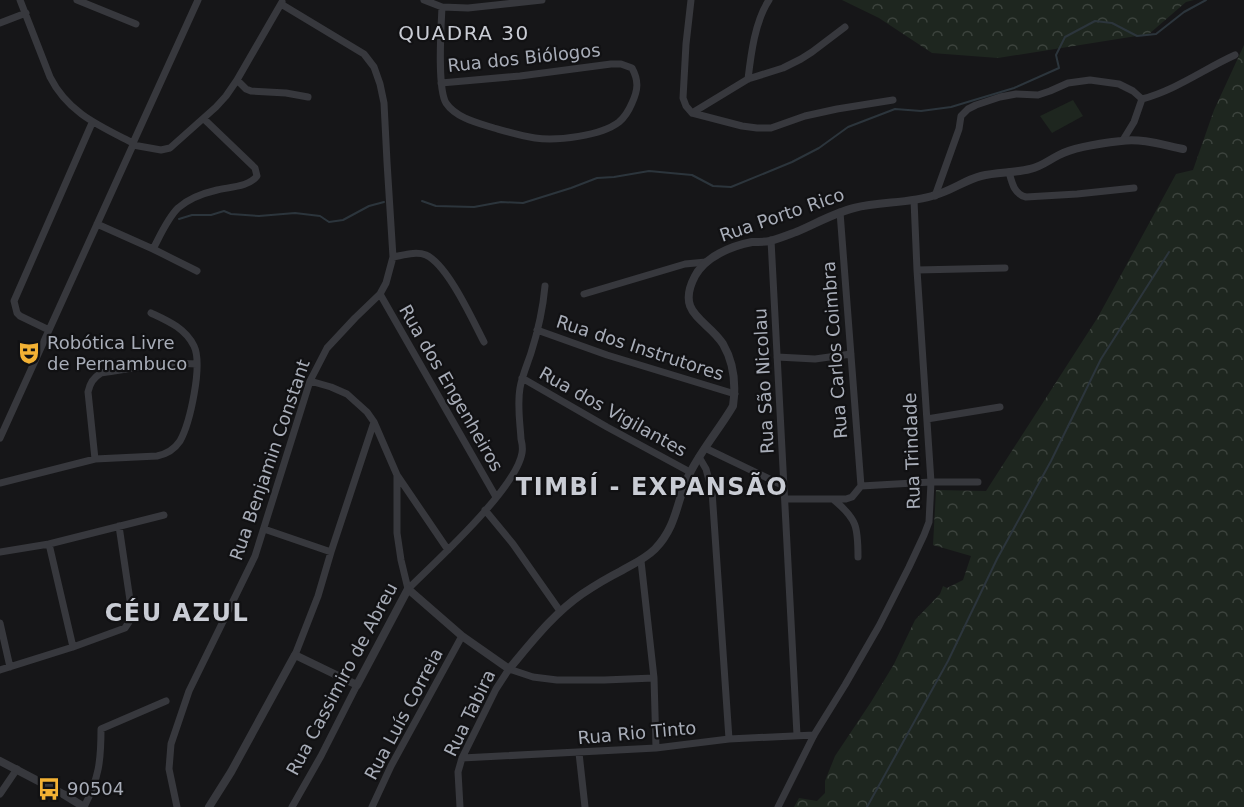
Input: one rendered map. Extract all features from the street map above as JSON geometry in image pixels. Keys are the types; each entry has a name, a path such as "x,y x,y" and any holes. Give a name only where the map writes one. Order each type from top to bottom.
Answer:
{"street":[{"path":"20,0 50,77 56,88 73,107 92,123 133,144 156,150 170,148 204,119 226,96 282,2"},
{"path":"77,0 136,24"},
{"path":"0,438 198,0"},
{"path":"424,0 442,7 486,6 542,0"},
{"path":"690,0 683,98 692,114 742,126 771,128 826,111 893,100"},
{"path":"748,79 756,32 769,0"},
{"name":"Rua Benjamin Constant","path":"177,807 169,769 171,744 189,691 245,578 264,530 310,381 327,348 380,294 386,283 393,257 384,102 374,67 364,54 282,2"},
{"name":"Rua dos Biólogos","path":"441,82 481,80 621,64 632,68 638,83 636,95 629,110 620,121 605,130 557,140 512,133 467,119 445,102 441,82 442,7"},
{"path":"0,23 26,13"},
{"path":"692,114 748,79 783,68 801,59 845,27"},
{"path":"1142,99 1179,85 1235,55"},
{"path":"237,80 251,91 308,97"},
{"path":"935,196 956,138 961,116 976,105 1016,94 1038,95 1068,83 1090,80 1119,84 1142,99"},
{"path":"1123,140 1134,122 1142,99"},
{"path":"153,249 179,208 197,197 255,180 257,176 255,168 204,119"},
{"path":"49,330 16,313 14,301 92,123"},
{"name":"Rua Porto Rico","path":"509,669 560,611 601,581 641,561 654,550 672,525 690,472 733,406 735,394 732,364 722,342 692,312 689,303 692,283 696,273 705,262 739,246 771,240 796,232 840,212 867,205 914,201 935,196 981,176 1033,169 1069,151 1123,140 1149,141 1183,150"},
{"path":"1009,172 1019,195 1026,197 1134,188"},
{"name":"Rua Trindade","path":"778,807 814,735 879,626 929,522 931,482 914,201"},
{"name":"Rua Carlos Coimbra","path":"840,212 861,486"},
{"path":"98,224 197,271"},
{"name":"Rua São Nicolau","path":"771,240 797,735"},
{"path":"393,257 414,253 424,254 434,260 454,288 484,342"},
{"name":"Rua Porto Rico","path":"584,294 685,264 705,262"},
{"path":"917,270 1005,268"},
{"name":"Rua Cassimiro de Abreu","path":"292,807 408,590 496,497 508,481 522,453 519,390 537,330 546,285"},
{"name":"Rua dos Engenheiros","path":"380,294 496,497"},
{"path":"0,483 95,459 157,456 173,449 180,440 189,417 196,381 196,350 185,333 175,325 151,313"},
{"name":"Rua dos Instrutores","path":"537,330 607,355 735,394"},
{"path":"777,357 815,359 851,354"},
{"path":"95,459 87,392 90,383 101,373 157,364 197,364"},
{"name":"Rua dos Vigilantes","path":"522,378 690,472"},
{"path":"310,381 331,387 358,402 374,422 397,475 448,550"},
{"path":"927,419 1000,407"},
{"path":"212,806 295,655 310,618 374,422"},
{"path":"705,448 784,486"},
{"path":"699,457 712,491 729,739"},
{"path":"397,475 397,533 400,560 408,590 462,636 509,669 533,677 557,680 654,678"},
{"path":"785,499 846,500 861,486 978,482"},
{"path":"834,500 846,509 854,521 858,534 858,557"},
{"path":"485,510 513,543 560,611"},
{"path":"0,552 49,544 164,515"},
{"path":"0,670 125,628 129,622 131,607 119,526"},
{"path":"264,530 331,552"},
{"path":"49,544 73,647"},
{"path":"641,561 654,678 656,748"},
{"path":"0,623 10,667"},
{"name":"Rua Luís Correia","path":"372,807 391,766 462,636"},
{"path":"295,655 357,685"},
{"name":"Rua Tabira","path":"460,807 458,772 462,758 496,689 509,669"},
{"path":"0,761 84,807 99,769 101,729 166,701"},
{"name":"Rua Rio Tinto","path":"462,758 656,748 729,739 814,735"},
{"path":"579,753 585,807"},
{"path":"0,794 17,769"}],"green space":[{"path":"842,0 1194,0 1186,2 1149,34 998,58 932,53 879,18"},
{"path":"1244,45 1244,807 794,807 799,798 817,801 825,793 825,781 835,756 894,664 915,620 940,594 943,586 947,588 963,580 971,556 933,545 936,490 986,491 1098,317 1176,174 1193,170 1214,110"},
{"path":"1073,100 1083,116 1052,133 1040,116"}],"waterway":[{"path":"422,201 436,206 474,207 501,202 523,203 597,178 649,171 692,175 713,186 731,187 792,162 819,148 848,127 895,109 921,111 951,107 1014,88 1059,68 1056,55 1065,37 1095,21 1112,23 1137,36 1156,34 1184,12 1206,0"},
{"path":"179,219 224,211 231,214 259,216 295,213 320,216 329,222 343,220 369,206 384,202"},
{"path":"867,807 948,661 997,559 1051,461 1101,359 1169,252"}],"place":[{"name":"Robótica Livre de Pernambuco","path":"29,353"},
{"name":"90504","path":"49,789"}],"district":[{"name":"QUADRA 30","path":"464,33"},
{"name":"TIMBÍ - EXPANSÃO","path":"652,487"},
{"name":"CÉU AZUL","path":"177,613"}]}
